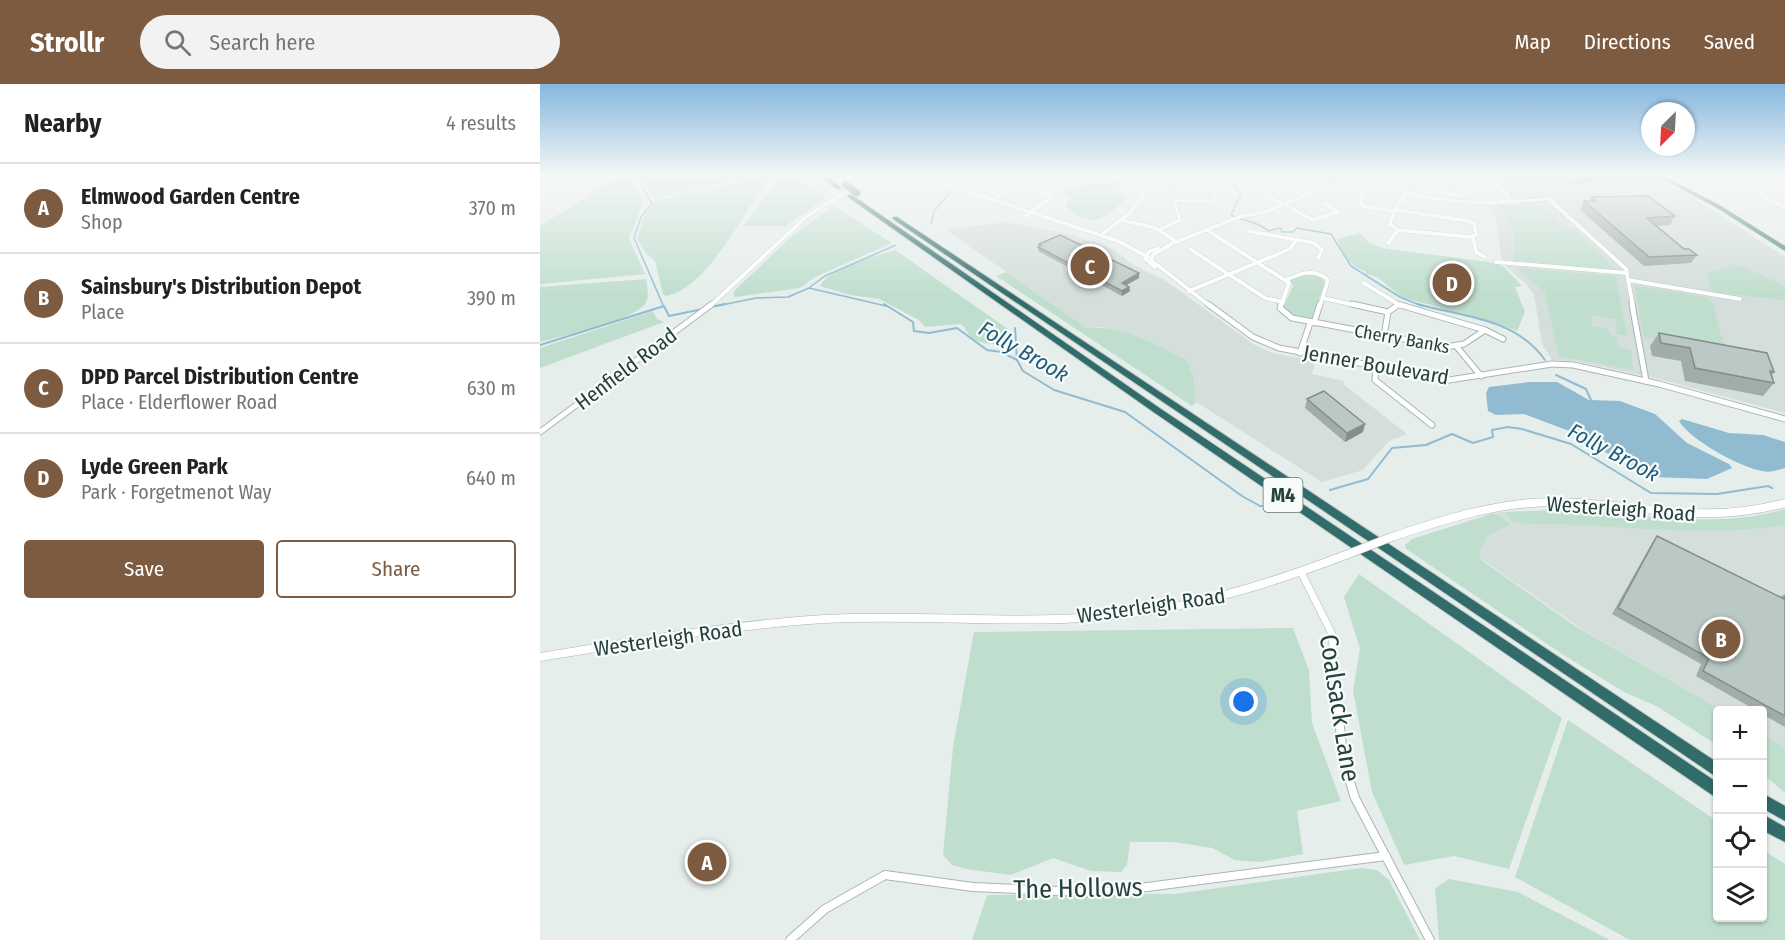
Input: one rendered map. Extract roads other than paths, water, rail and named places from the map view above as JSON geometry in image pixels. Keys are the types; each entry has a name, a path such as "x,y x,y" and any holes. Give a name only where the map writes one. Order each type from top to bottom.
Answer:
{"highway":[{"name":"M4","path":"885,216 1155,408 1713,789"},
{"name":"M4","path":"887,216 1713,768"},
{"path":"1733,216 1785,249"},
{"path":"1739,216 1785,243"},
{"path":"1767,803 1785,814"},
{"path":"1767,824 1785,835"}],"street":[{"name":"Henfield Road","path":"540,432 711,305 807,216"},
{"path":"1042,216 1101,235 1123,243 1134,251 1150,255 1242,216"},
{"path":"1101,235 1125,216"},
{"path":"1159,230 1180,220 1179,216"},
{"path":"1307,216 1315,220 1327,216"},
{"path":"1393,216 1390,224 1398,230 1473,237"},
{"path":"1426,216 1464,220 1474,224 1476,235 1473,237 1476,252 1485,257"},
{"path":"1463,216 1464,220"},
{"path":"1570,216 1619,261 1626,273 1646,381"},
{"path":"1121,220 1159,230 1177,242"},
{"path":"1190,249 1265,298 1283,302 1290,285 1286,280 1207,230"},
{"path":"1388,243 1398,230"},
{"path":"1248,231 1263,236 1297,239 1318,246 1322,250 1318,258"},
{"path":"1190,291 1294,247 1297,239"},
{"name":"Jenner Boulevard","path":"1150,255 1147,263 1265,344 1439,380 1556,364 1589,368 1785,419"},
{"path":"1496,262 1626,273"},
{"path":"1286,280 1304,272 1325,276 1328,282 1300,352"},
{"path":"1628,280 1740,299"},
{"path":"1364,283 1398,305 1485,330 1503,339"},
{"path":"1323,298 1388,312"},
{"name":"Cherry Banks","path":"1283,302 1280,308 1286,315 1312,323 1456,347 1481,376"},
{"path":"1384,336 1388,312 1398,305"},
{"path":"1456,347 1485,330"},
{"path":"1376,368 1375,380 1432,425"},
{"path":"1421,417 1431,413"},
{"name":"Westerleigh Road","path":"540,657 812,620 1064,618 1129,614 1219,598 1301,572 1389,538 1464,514 1516,504 1572,503 1709,515 1751,512 1785,503"},
{"name":"Coalsack Lane","path":"1301,572 1332,634 1338,726 1343,759 1355,798 1430,940"},
{"name":"The Hollows","path":"790,940 825,909 885,875 973,887 1101,893 1386,856"}],"water":[{"path":"1529,382 1557,382 1589,400 1620,401 1655,414 1687,443 1729,464 1732,468 1707,479 1653,477 1621,462 1577,434 1524,414 1496,415 1488,411 1486,393 1489,387"},
{"path":"1682,419 1729,433 1763,435 1785,442 1785,468 1762,471 1741,464 1704,444 1685,428 1679,421"}],"waterway":[{"name":"Folly Brook","path":"642,216 634,238 663,305"},
{"path":"931,223 933,216"},
{"path":"1234,216 1268,231 1280,228 1282,232 1293,232 1297,228 1331,234 1351,266 1400,297 1417,304"},
{"path":"810,287 825,276 896,245"},
{"name":"Folly Brook","path":"717,306 756,298 788,297 809,288 886,306"},
{"name":"Folly Brook","path":"711,307 725,304"},
{"name":"Folly Brook","path":"884,304 913,322 914,331 929,333 957,328 987,350 1001,352 1017,360"},
{"path":"1417,304 1470,316 1504,327 1533,346 1545,360"},
{"path":"1417,304 1422,306"},
{"path":"540,345 664,306 669,316 703,309"},
{"path":"1015,328 1017,360"},
{"name":"Folly Brook","path":"1017,360 1023,371 1054,390 1125,412 1242,496 1260,506 1270,506"},
{"path":"1556,375 1586,389 1591,400"},
{"name":"Folly Brook","path":"1330,490 1368,479 1392,448 1426,445 1452,434 1473,443 1493,437 1492,430 1508,427 1571,444 1651,493 1717,494 1768,486 1772,488"}],"place":[{"name":"DPD Parcel Distribution Centre","path":"1090,266"},
{"name":"Lyde Green Park","path":"1452,283"},
{"name":"Sainsbury's Distribution Depot","path":"1721,639"},
{"name":"Elmwood Garden Centre","path":"707,862"}]}
